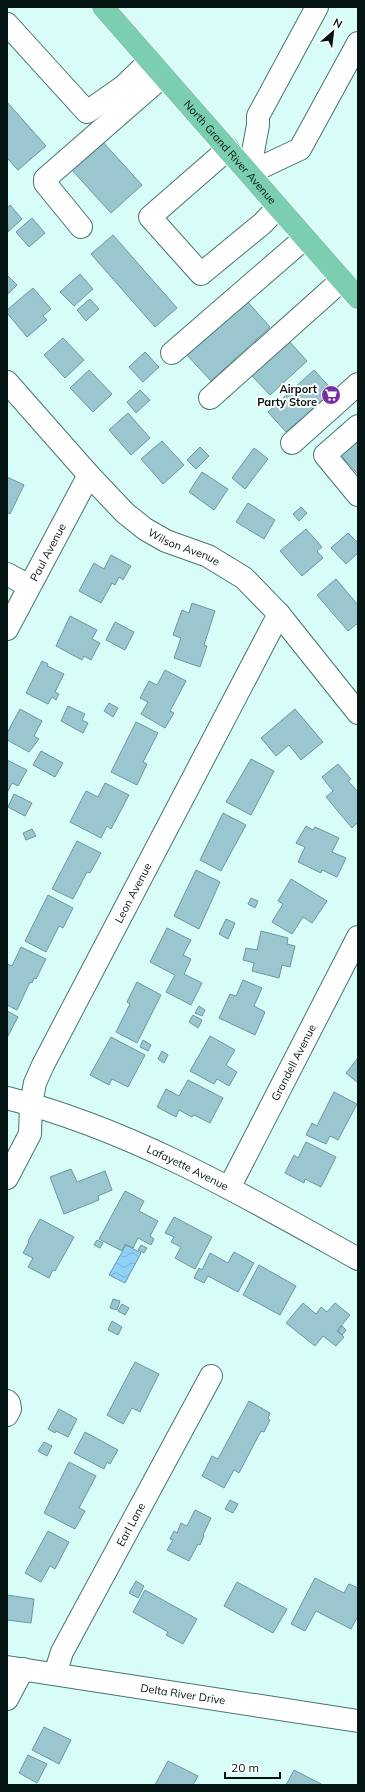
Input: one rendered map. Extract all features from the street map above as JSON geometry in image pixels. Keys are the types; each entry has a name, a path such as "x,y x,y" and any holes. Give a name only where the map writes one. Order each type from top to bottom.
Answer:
{"main road":[{"name":"North Grand River Avenue","path":"103,7 358,298"}],"street":[{"path":"249,173 258,125 258,116 316,7"},
{"path":"7,24 87,112 124,86 156,68"},
{"path":"249,173 300,149 358,43"},
{"path":"81,227 45,183 45,178 156,68"},
{"path":"228,149 150,218 201,274 259,226 278,207"},
{"path":"172,353 305,238"},
{"path":"210,398 342,280"},
{"name":"Wilson Avenue","path":"7,382 89,476 125,513 145,529 166,541 208,556 244,578 279,614 358,713"},
{"path":"292,443 358,384"},
{"path":"358,426 325,455 358,495"},
{"name":"Paul Avenue","path":"7,629 89,476"},
{"path":"7,574 29,586"},
{"name":"Leon Avenue","path":"7,1178 30,1134 31,1104 35,1084 43,1065 279,614"},
{"name":"Grandell Avenue","path":"229,1188 358,937"},
{"name":"Lafayette Avenue","path":"7,1098 31,1104 117,1134 180,1162 358,1259"},
{"name":"Earl Lane","path":"55,1674 62,1652 211,1376"},
{"path":"7,1401 10,1409 7,1415"},
{"path":"7,1699 15,1668"},
{"name":"Delta River Drive","path":"15,1668 358,1721"}],"water":[{"path":"126,1245 141,1253 125,1283 109,1275"}],"building":[{"path":"7,102 46,146 18,170 7,158"},
{"path":"102,141 142,185 111,213 71,169"},
{"path":"10,205 22,219 8,232 7,208"},
{"path":"32,218 45,233 29,247 16,232"},
{"path":"113,235 177,308 155,327 91,254"},
{"path":"80,274 93,289 74,306 60,292"},
{"path":"7,275 17,285 7,295"},
{"path":"33,288 51,309 43,316 47,320 27,337 7,313 7,310"},
{"path":"90,299 99,309 86,321 77,310"},
{"path":"246,300 270,327 211,381 187,355"},
{"path":"63,338 84,360 65,378 44,355"},
{"path":"288,340 307,361 270,395 251,375"},
{"path":"145,352 159,367 143,382 129,367"},
{"path":"89,370 112,394 93,412 70,388"},
{"path":"314,370 336,394 305,422 302,418 286,432 268,412"},
{"path":"140,390 150,400 136,413 127,402"},
{"path":"128,413 150,438 131,455 109,430"},
{"path":"358,428 358,474 335,449"},
{"path":"162,441 184,465 163,484 141,459"},
{"path":"200,447 209,456 196,469 187,460"},
{"path":"254,448 268,459 245,489 232,478"},
{"path":"202,472 228,489 214,510 189,492"},
{"path":"7,477 24,485 10,514 7,512"},
{"path":"248,503 275,520 264,539 236,522"},
{"path":"301,507 307,513 299,521 293,514"},
{"path":"306,529 322,547 317,551 323,558 302,576 280,551"},
{"path":"348,533 358,543 358,553 346,564 331,548"},
{"path":"111,555 131,566 123,580 119,577 115,585 112,583 101,603 79,591 94,563 104,569"},
{"path":"336,579 358,605 358,623 348,631 317,595"},
{"path":"192,603 215,611 204,645 207,646 200,667 174,658 181,638 173,635 182,610 189,613"},
{"path":"70,616 97,630 92,639 100,643 91,660 84,656 82,660 56,646"},
{"path":"115,622 134,632 125,650 106,640"},
{"path":"42,661 48,664 47,666 64,674 55,692 59,694 56,700 52,697 48,704 26,693"},
{"path":"165,670 186,681 170,711 174,713 165,728 141,714 148,702 140,698 149,681 157,685"},
{"path":"109,703 118,708 113,717 104,711"},
{"path":"68,706 85,714 82,720 88,723 83,733 61,721"},
{"path":"20,709 42,721 34,736 39,739 29,752 7,740 7,733"},
{"path":"295,709 323,742 301,760 289,745 276,756 261,738"},
{"path":"136,722 158,733 143,762 147,764 137,785 111,772"},
{"path":"41,751 63,763 55,777 33,765"},
{"path":"251,759 274,771 251,815 226,802"},
{"path":"7,760 27,770 18,786 12,783 7,793"},
{"path":"338,764 351,779 348,781 358,792 358,822 352,828 326,797 333,791 322,777"},
{"path":"105,783 129,795 111,829 107,826 101,838 70,822 86,791 98,797"},
{"path":"14,794 32,803 25,816 8,807"},
{"path":"223,813 246,825 221,871 200,860"},
{"path":"306,826 313,830 315,827 339,838 332,852 346,858 337,877 322,870 321,873 298,862 305,847 296,843"},
{"path":"32,829 36,836 26,840 23,833"},
{"path":"77,841 101,853 90,873 87,872 73,899 52,889"},
{"path":"196,870 220,882 199,929 174,916"},
{"path":"291,879 327,901 312,923 303,917 292,934 272,922 283,904 278,901"},
{"path":"48,895 73,908 63,928 59,926 46,952 25,941"},
{"path":"251,898 258,901 255,908 248,904"},
{"path":"226,919 235,923 228,939 219,934"},
{"path":"167,928 191,940 183,955 191,959 184,974 202,983 191,1005 166,992 175,975 150,962"},
{"path":"261,931 288,938 287,944 295,946 290,967 282,965 279,978 252,971 254,963 243,960 246,948 257,950"},
{"path":"21,947 46,959 36,979 34,978 32,983 30,982 17,1010 7,1005 7,964 12,966"},
{"path":"243,980 262,988 254,1006 265,1012 255,1035 219,1018 230,994 236,996"},
{"path":"137,982 161,995 137,1043 116,1032 130,1004 127,1002"},
{"path":"199,1006 205,1010 202,1016 195,1013"},
{"path":"7,1011 18,1017 8,1036 7,1036"},
{"path":"193,1015 202,1020 198,1028 189,1022"},
{"path":"210,1036 235,1050 226,1065 237,1072 229,1086 217,1079 214,1084 190,1071"},
{"path":"111,1037 145,1055 128,1087 112,1079 109,1085 90,1075"},
{"path":"143,1040 151,1045 148,1051 140,1047"},
{"path":"162,1051 168,1055 164,1063 158,1059"},
{"path":"358,1058 358,1083 346,1073"},
{"path":"188,1080 223,1098 210,1123 194,1115 192,1117 179,1110 176,1117 157,1107 166,1089 179,1096"},
{"path":"334,1092 357,1104 338,1140 330,1136 326,1144 306,1135 312,1123 317,1126"},
{"path":"306,1142 336,1157 321,1187 305,1179 304,1183 285,1173 294,1155 298,1158"},
{"path":"71,1169 77,1182 105,1171 112,1190 98,1196 99,1200 64,1214 50,1177"},
{"path":"125,1191 144,1201 139,1211 158,1221 150,1236 154,1239 151,1245 138,1238 133,1248 125,1244 122,1251 99,1239"},
{"path":"174,1217 212,1237 195,1269 175,1258 181,1247 171,1242 174,1237 165,1233"},
{"path":"40,1219 74,1237 55,1271 53,1270 49,1278 28,1267 33,1258 23,1253"},
{"path":"97,1240 103,1243 100,1248 94,1245"},
{"path":"141,1245 147,1248 144,1253 138,1250"},
{"path":"234,1252 254,1263 238,1292 208,1276 204,1283 194,1278 199,1268 202,1270 210,1253 228,1263"},
{"path":"259,1265 296,1286 280,1315 243,1295"},
{"path":"113,1299 120,1301 117,1310 110,1308"},
{"path":"303,1303 316,1314 321,1307 327,1312 335,1303 350,1315 337,1331 344,1337 336,1346 323,1336 315,1346 286,1323"},
{"path":"122,1304 129,1308 125,1315 118,1311"},
{"path":"112,1321 122,1327 118,1335 108,1330"},
{"path":"342,1326 346,1330 342,1335 338,1331"},
{"path":"135,1362 159,1374 140,1412 132,1408 123,1424 107,1415"},
{"path":"249,1401 270,1413 268,1418 270,1420 264,1432 261,1431 239,1473 234,1470 224,1488 202,1476 212,1456 218,1459"},
{"path":"59,1409 77,1419 68,1437 48,1429"},
{"path":"85,1432 118,1450 110,1464 107,1462 104,1469 74,1453"},
{"path":"44,1442 52,1446 47,1456 38,1451"},
{"path":"69,1462 96,1476 79,1508 85,1511 75,1529 44,1513"},
{"path":"230,1500 238,1504 233,1513 225,1509"},
{"path":"195,1510 211,1518 200,1545 198,1544 189,1561 167,1550 173,1540 170,1539 174,1531 177,1533 181,1523 187,1526"},
{"path":"48,1531 69,1542 55,1569 50,1566 41,1582 25,1573"},
{"path":"315,1578 344,1593 349,1584 358,1588 358,1616 351,1629 316,1611 305,1631 291,1624"},
{"path":"136,1581 144,1586 138,1598 129,1593"},
{"path":"237,1582 287,1609 273,1633 224,1606"},
{"path":"145,1590 197,1619 183,1644 166,1635 168,1632 133,1612"},
{"path":"7,1595 34,1599 31,1623 7,1620"},
{"path":"44,1727 71,1740 59,1764 32,1750"},
{"path":"28,1755 47,1764 37,1783 19,1773"},
{"path":"168,1761 198,1776 193,1785 155,1785"},
{"path":"294,1770 323,1785 286,1785"}],"place":[{"name":"Airport Party Store","path":"331,395"}]}
